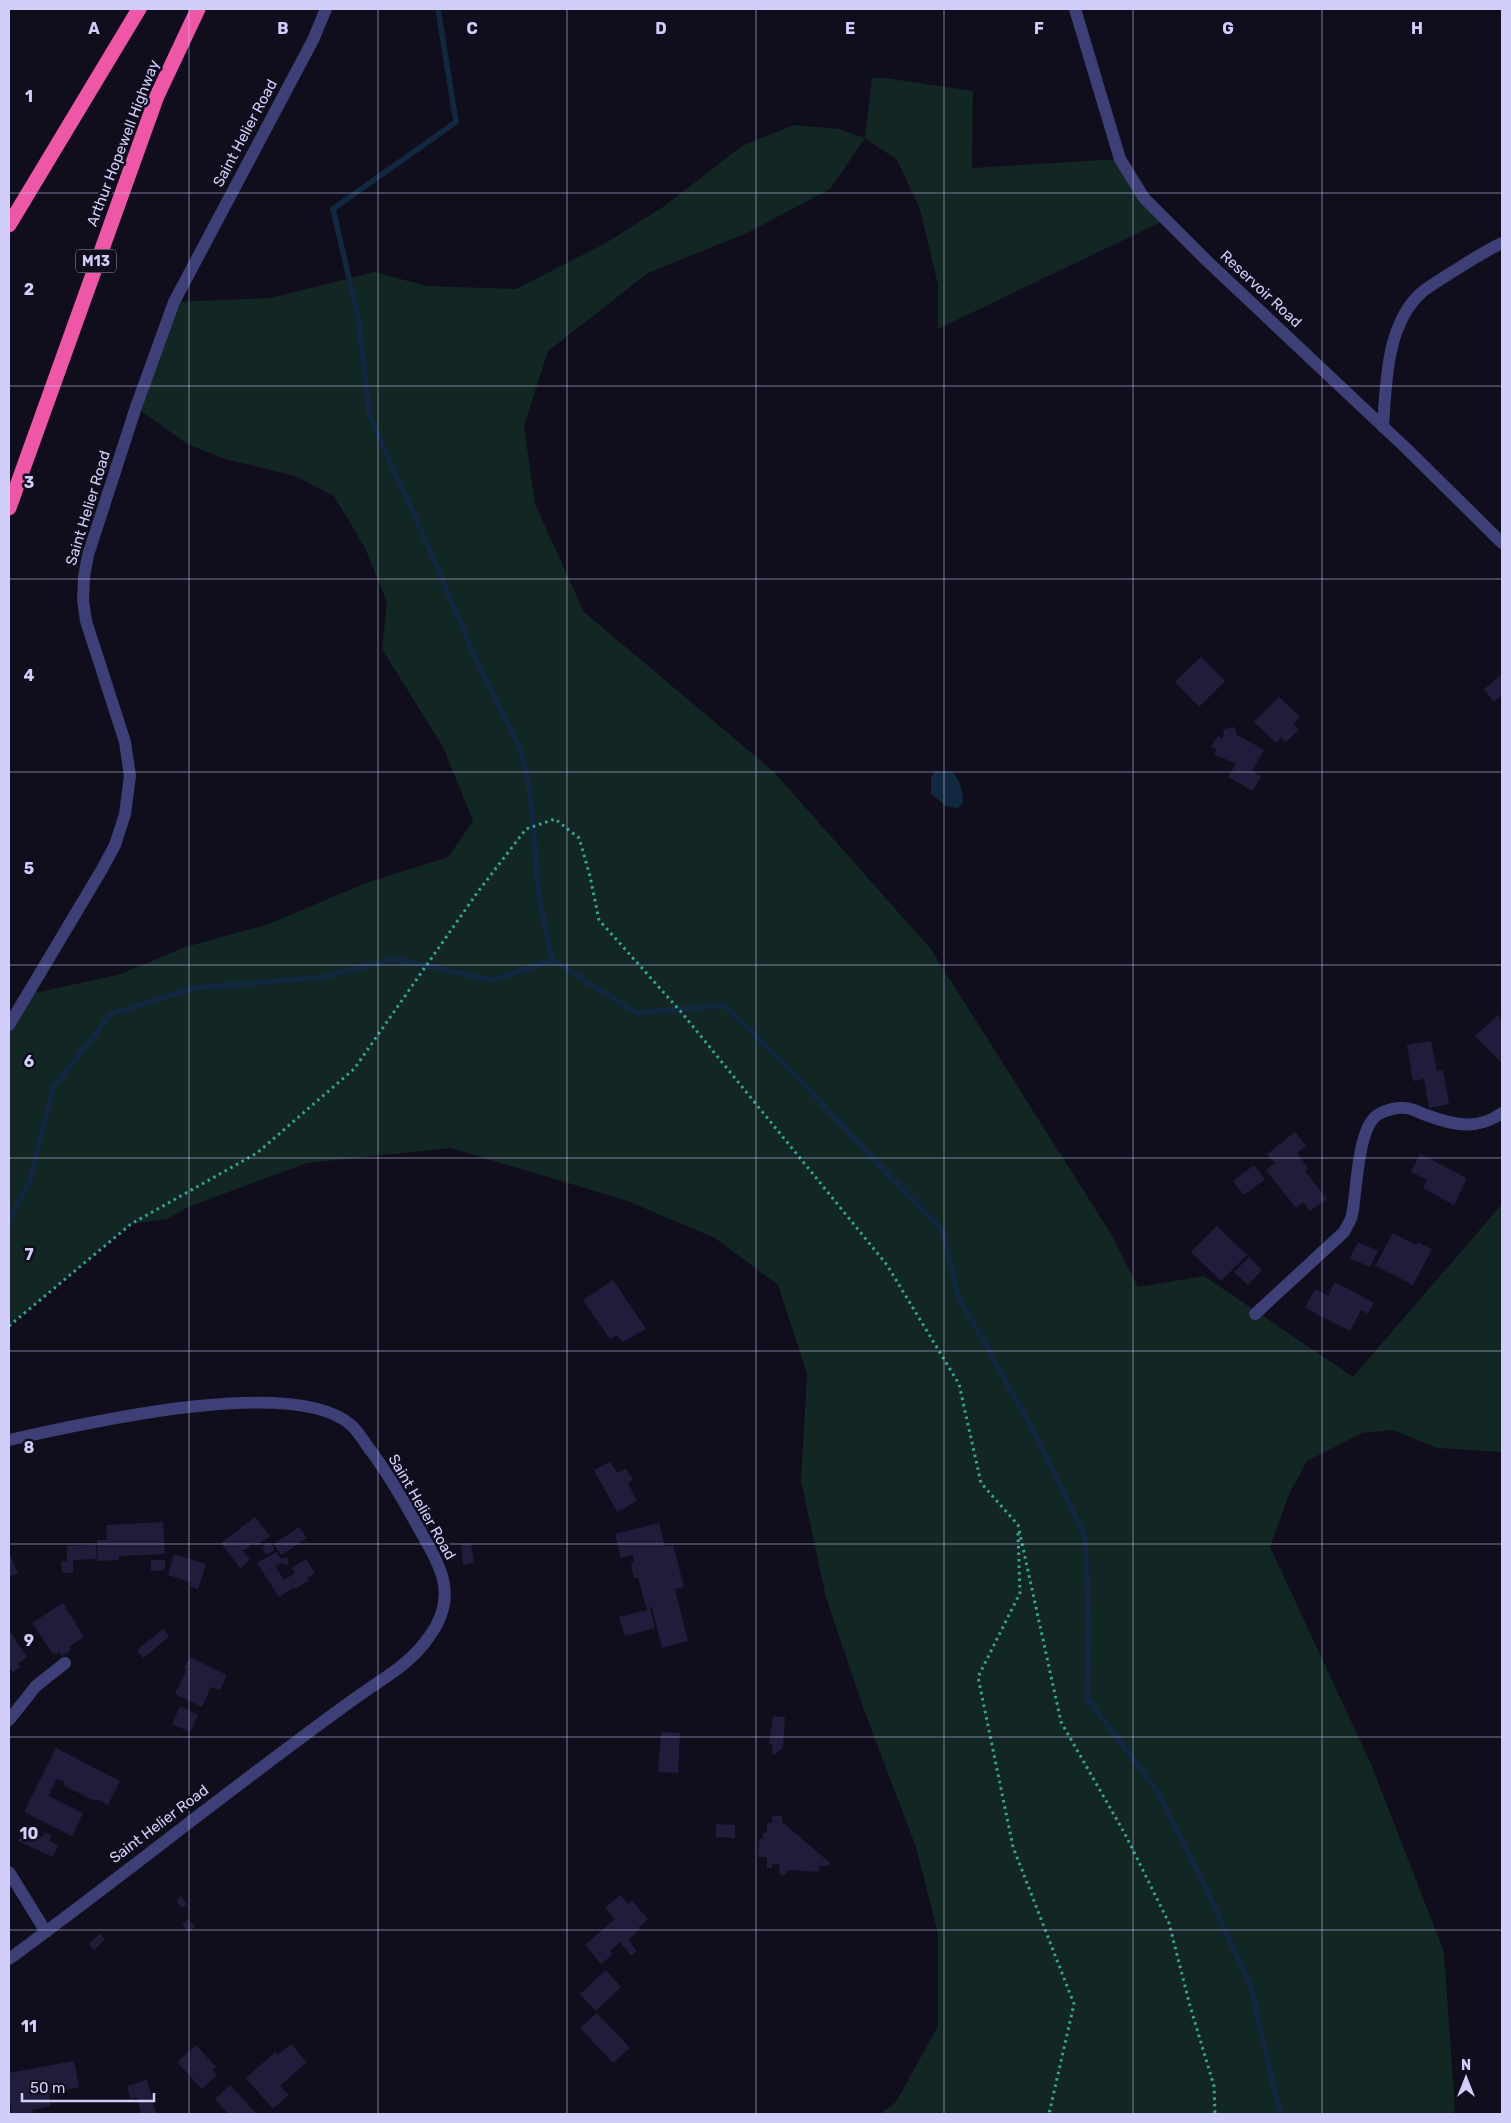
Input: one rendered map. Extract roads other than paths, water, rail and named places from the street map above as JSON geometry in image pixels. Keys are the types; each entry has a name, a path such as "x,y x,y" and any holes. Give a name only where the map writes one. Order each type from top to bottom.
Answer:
{"highway":[{"path":"9,225 138,9"},
{"name":"Arthur Hopewell Highway","path":"9,508 157,96 195,14"}],"street":[{"name":"Saint Helier Road","path":"9,1025 110,854 125,814 130,776 126,749 86,621 83,600 84,577 100,517 174,302 313,40 326,9"},
{"name":"Reservoir Road","path":"1074,9 1120,159 1144,198 1205,259 1383,427 1502,543"},
{"path":"1383,427 1387,368 1395,338 1406,312 1420,294 1483,252 1502,243"},
{"path":"1255,1314 1344,1232 1352,1217 1363,1140 1370,1123 1377,1115 1391,1109 1406,1107 1447,1123 1465,1126 1483,1123 1502,1113"},
{"name":"Saint Helier Road","path":"9,1440 184,1406 270,1404 308,1407 327,1412 351,1426 383,1466 436,1559 443,1577 446,1597 443,1612 431,1635 408,1661 272,1760 9,1959"},
{"path":"9,1720 36,1686 65,1663"},
{"path":"9,1872 46,1932"}],"water":[{"path":"935,771 953,772 955,775 961,786 963,798 963,802 958,808 946,806 931,794 931,778"}],"waterway":[{"path":"438,9 456,122 333,209 358,317 370,417 430,550 473,653 521,750 530,791 539,897 552,960 637,1013 724,1005 801,1081 943,1231 958,1296 1032,1428 1085,1537 1089,1629 1087,1698 1157,1791 1198,1872 1250,1984 1280,2114"},
{"path":"9,1220 30,1181 53,1088 111,1014 194,988 323,977 394,959 493,980 552,960"}]}
